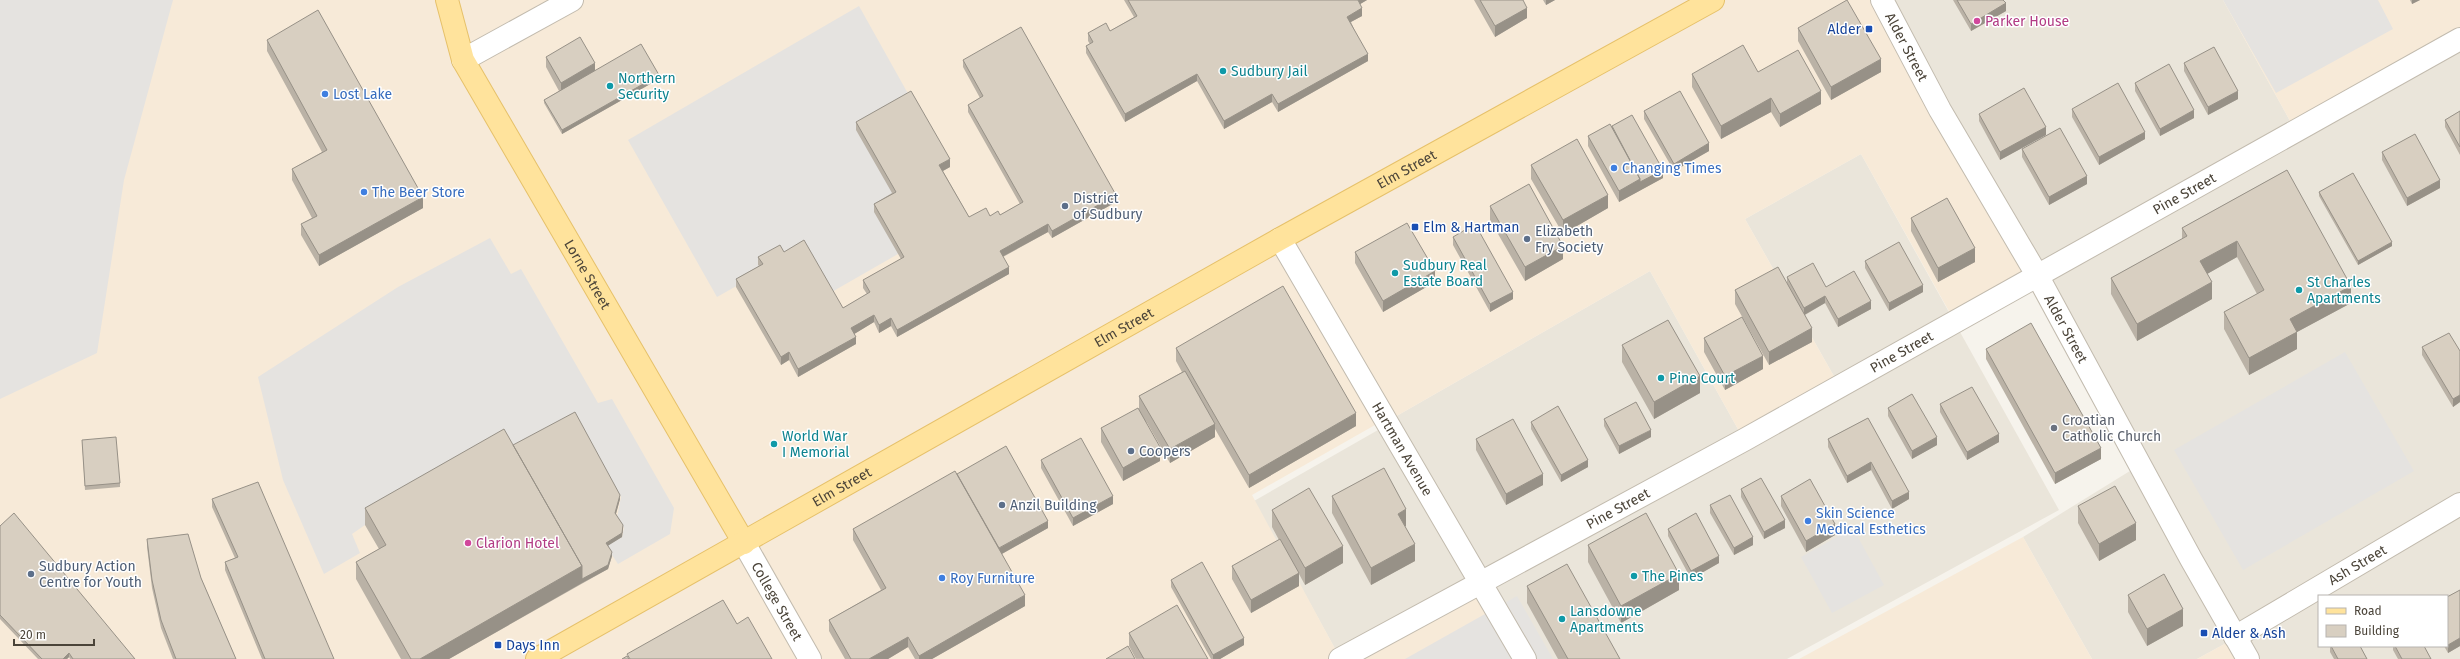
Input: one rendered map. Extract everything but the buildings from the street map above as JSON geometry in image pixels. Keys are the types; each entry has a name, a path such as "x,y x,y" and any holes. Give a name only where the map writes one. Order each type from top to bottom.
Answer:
{"main road":[{"name":"Lorne Street","path":"447,0 463,60 744,542"},
{"name":"Elm Street","path":"537,659 1280,239 1713,0"}],"street":[{"path":"463,60 572,0"},
{"name":"Alder Street","path":"1882,0 1940,110 2037,276 2234,638 2248,659"},
{"name":"Pine Street","path":"1340,659 1744,440 2460,39"},
{"name":"Hartman Avenue","path":"1280,239 1525,659"},
{"name":"Ash Street","path":"2234,638 2460,504"},
{"name":"College Street","path":"744,542 810,659"}],"shaded area":[{"path":"0,0 444,0 461,61 743,547 1280,244 1382,421 1252,495 1339,656 1333,659 0,659"},
{"path":"0,0 173,0 124,180 97,353 0,399"},
{"path":"449,0 1878,0 2037,275 1955,322 1861,154 1745,219 1840,387 1744,440 1650,271 1386,422 1281,234 747,537 466,60"},
{"path":"1884,0 2223,0 2295,130 2460,37 2460,659 2241,659 2230,641 2197,659 2092,659 2023,537 2138,466"},
{"path":"2223,0 2460,0 2460,37 2295,130"},
{"path":"2223,0 2378,0 2393,29 2276,93"},
{"path":"859,6 911,99 896,199 898,254 830,293 763,271 717,297 628,140"},
{"path":"1861,154 2059,510 1787,659 1525,659 1386,422 1650,271 1744,440 1840,387 1745,219"},
{"path":"490,238 511,274 521,269 598,403 612,399 674,508 670,534 618,564 606,546 622,537 624,528 617,518 621,497 575,416 365,525 352,534 360,553 324,574 283,480 258,377 398,287"},
{"path":"2345,352 2414,471 2243,570 2174,450"},
{"path":"1385,426 1476,581 1339,656 1254,501"},
{"path":"1853,528 1884,585 1832,613 1801,557"},
{"path":"2023,537 2092,659 1799,659"},
{"path":"1480,587 1520,659 1347,659"},
{"path":"1517,596 1553,659 1405,659"},
{"path":"2230,641 2241,659 2197,659"}],"place":[{"name":"Parker House","path":"1977,21"},
{"name":"Alder","path":"1869,29"},
{"name":"Sudbury Jail","path":"1223,71"},
{"name":"Northern Security","path":"610,86"},
{"name":"Lost Lake","path":"325,94"},
{"name":"Changing Times","path":"1614,168"},
{"name":"The Beer Store","path":"364,192"},
{"name":"District of Sudbury","path":"1065,206"},
{"name":"Elm & Hartman","path":"1415,227"},
{"name":"Elizabeth Fry Society","path":"1527,239"},
{"name":"Sudbury Real Estate Board","path":"1395,273"},
{"name":"St Charles Apartments","path":"2299,290"},
{"name":"Pine Court","path":"1661,378"},
{"name":"Croatian Catholic Church","path":"2054,428"},
{"name":"World War I Memorial","path":"774,444"},
{"name":"Coopers","path":"1131,451"},
{"name":"Anzil Building","path":"1002,505"},
{"name":"Skin Science Medical Esthetics","path":"1808,521"},
{"name":"Clarion Hotel","path":"468,543"},
{"name":"Sudbury Action Centre for Youth","path":"31,574"},
{"name":"The Pines","path":"1634,576"},
{"name":"Roy Furniture","path":"942,578"},
{"name":"Lansdowne Apartments","path":"1562,619"},
{"name":"Alder & Ash","path":"2204,633"},
{"name":"Days Inn","path":"498,645"}]}
